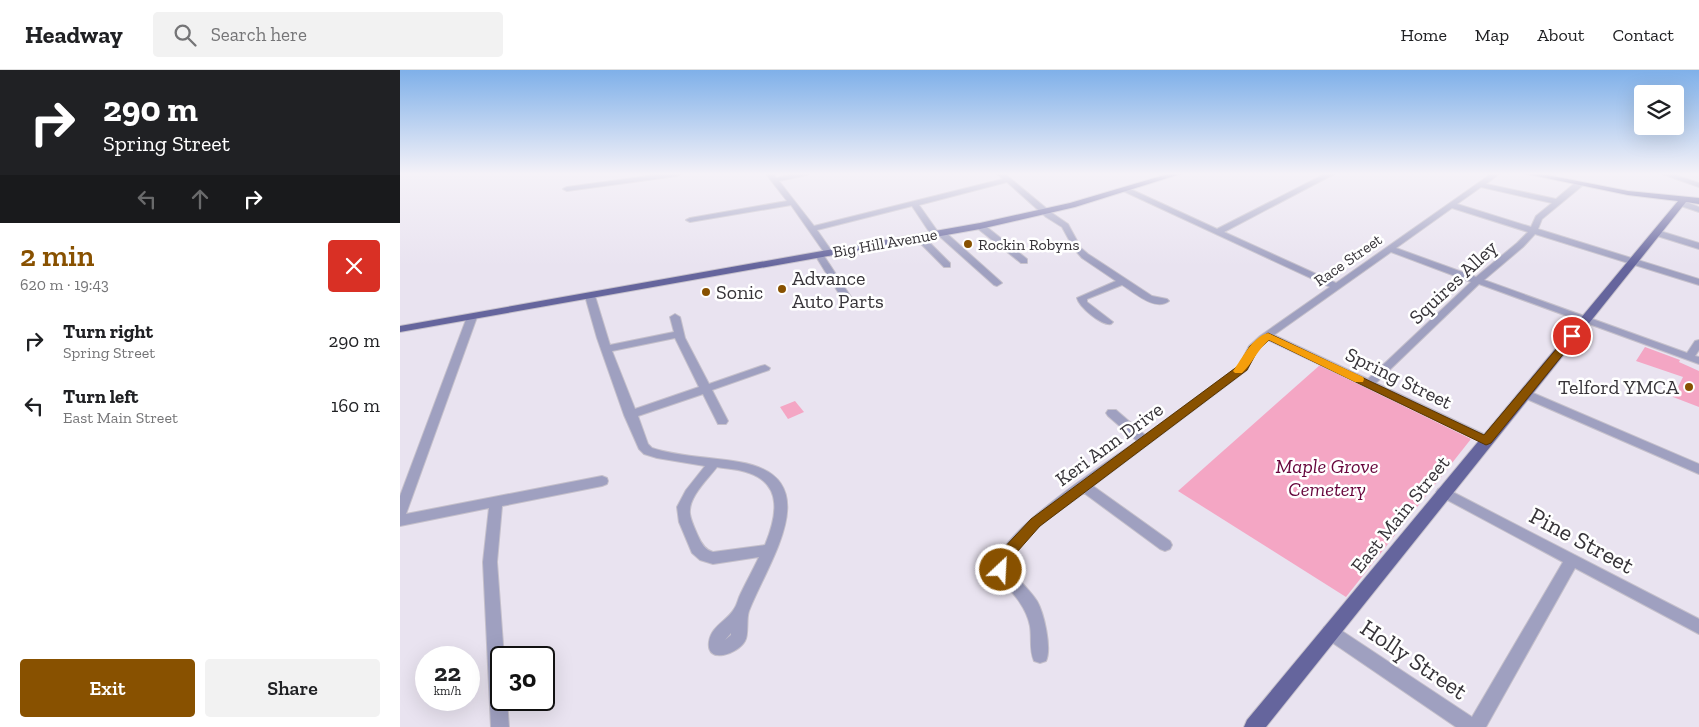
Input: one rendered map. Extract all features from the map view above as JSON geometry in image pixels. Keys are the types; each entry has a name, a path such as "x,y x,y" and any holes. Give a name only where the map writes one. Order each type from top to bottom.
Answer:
{"main road":[{"name":"Big Hill Avenue","path":"400,329 938,234 1047,212 1073,205"},
{"name":"East Main Street","path":"1254,727 1443,492 1526,394 1584,320 1680,205"}],"street":[{"path":"690,220 778,205"},
{"path":"795,205 829,253"},
{"path":"813,229 908,205"},
{"path":"915,205 938,234 997,283"},
{"path":"1038,205 1067,228 1080,251 1152,299 1164,301"},
{"path":"1157,205 1337,286"},
{"path":"1218,232 1271,205"},
{"path":"1451,205 1699,282"},
{"name":"Race Street","path":"1268,336 1451,205"},
{"name":"Squires Alley","path":"1368,384 1476,281 1520,244 1533,230 1539,218 1555,205"},
{"path":"1688,205 1699,210"},
{"path":"980,226 1024,261"},
{"path":"1657,233 1699,246"},
{"path":"919,237 947,265"},
{"path":"1390,249 1694,359 1699,343"},
{"path":"819,255 848,300"},
{"path":"1108,322 1083,303 1082,298 1123,281"},
{"path":"590,296 606,349 643,446 648,451 758,471 773,482 778,489 781,498 782,518 769,550 749,589 740,614"},
{"path":"400,514 472,317"},
{"path":"675,317 679,334 722,421"},
{"path":"606,349 679,334"},
{"name":"Spring Street","path":"1268,336 1486,440"},
{"name":"Keri Ann Drive","path":"1040,656 1036,616 1031,606 1001,570 1001,564 1005,556 1035,522 1243,368 1253,348 1268,336"},
{"path":"630,415 765,368"},
{"path":"1526,394 1699,468"},
{"path":"1112,413 1145,441"},
{"path":"714,463 687,499 683,508 685,519 698,550 706,557 713,558 769,550"},
{"path":"400,521 602,482"},
{"path":"1083,486 1165,545"},
{"name":"Pine Street","path":"1443,492 1699,627"},
{"path":"496,503 490,562 500,727"},
{"path":"1476,727 1572,560"},
{"name":"Holly Street","path":"1330,632 1471,727"}],"green space":[{"name":"Telford YMCA","path":"1645,347 1680,360 1679,362 1699,371 1699,407 1673,397 1683,377 1636,361"},
{"name":"Maple Grove Cemetery","path":"1320,365 1471,439 1346,597 1178,491"},
{"path":"795,401 804,412 788,419 780,407"}],"slow traffic":[{"path":"1238,371 1243,368 1253,348 1268,336 1359,379"}],"place":[{"name":"Rockin Robyns","path":"968,244"},
{"name":"Advance Auto Parts","path":"782,289"},
{"name":"Sonic","path":"706,292"},
{"name":"Telford YMCA","path":"1689,387"}],"route":[{"path":"1001,570 1001,564 1005,556 1035,522 1243,368 1253,348 1268,336 1486,440 1526,394 1572,336"}]}
